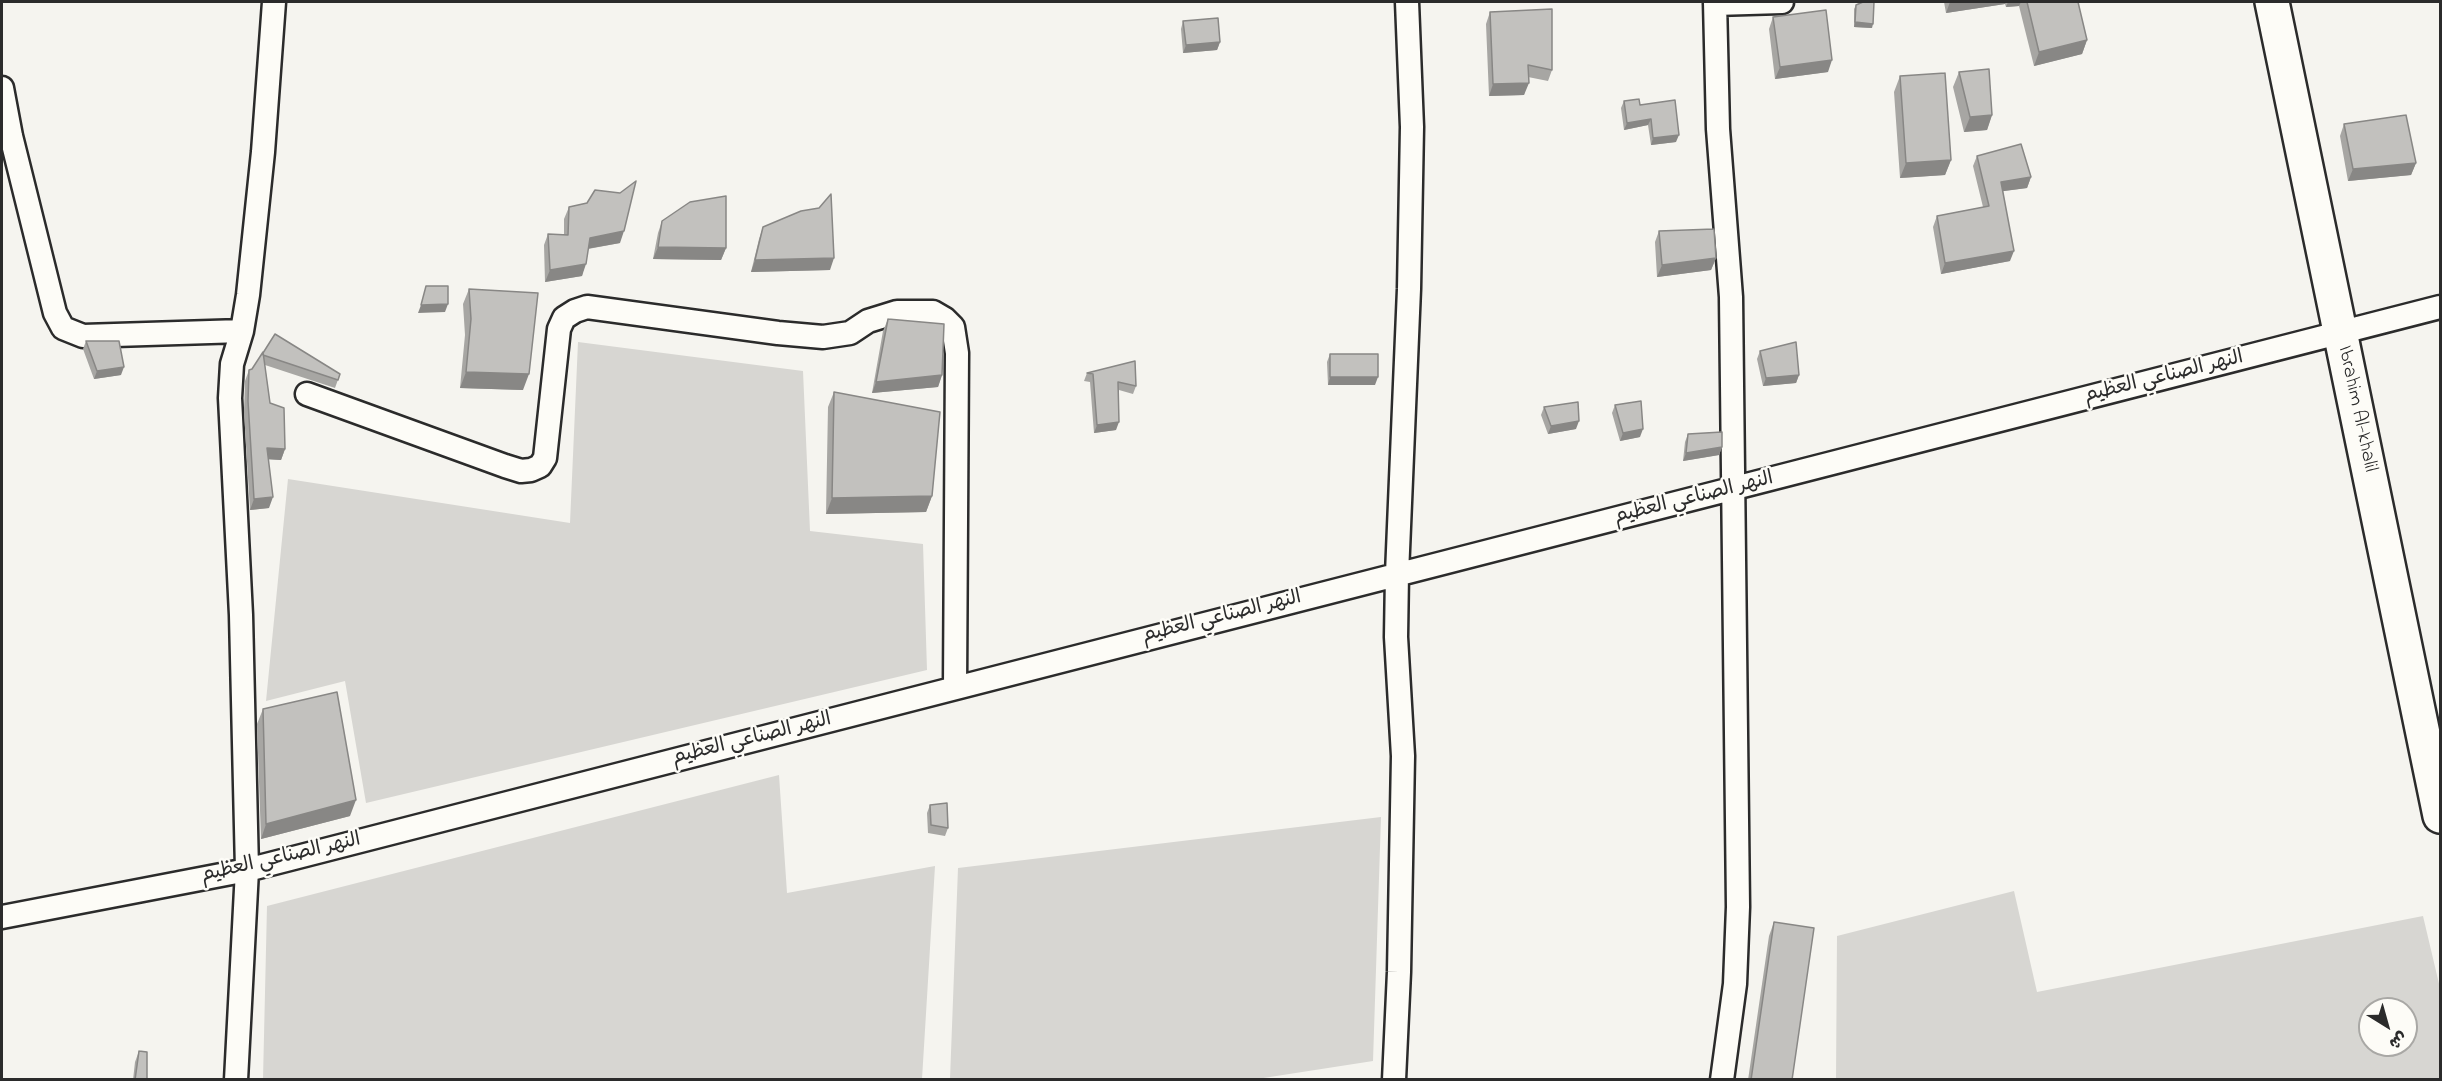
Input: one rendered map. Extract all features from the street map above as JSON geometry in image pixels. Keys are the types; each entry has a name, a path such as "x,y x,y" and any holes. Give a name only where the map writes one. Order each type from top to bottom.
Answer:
{"street":[{"path":"236,1080 247,870 241,615 230,398 232,364 242,331 263,152 274,2"},
{"path":"1394,1080 1399,972 1403,756 1396,637 1397,574 1409,289 1412,139 1407,2"},
{"path":"1722,1080 1735,984 1738,908 1735,489 1731,297 1719,129 1715,3 1782,2"},
{"name":"Ibrahim Al-khalil","path":"2272,2 2440,816"},
{"path":"2,88 11,136 55,313 63,328 73,334 83,336 242,331"},
{"path":"308,394 505,466 521,471 531,470 540,466 545,458 559,329 564,318 575,311 587,307 823,337 850,333 868,321 897,312 933,312 953,327 957,352 955,687"},
{"name":"النهر الصناعي العظيم","path":"2,917 247,870 2440,307"}],"shaded area":[{"path":"578,342 803,371 810,531 923,544 927,670 366,803 345,681 266,701 288,479 570,523"},
{"path":"779,775 787,893 935,866 922,1079 263,1079 267,906"},
{"path":"1381,817 1373,1061 1257,1079 950,1079 958,868"},
{"path":"2014,891 2037,992 2423,916 2440,988 2440,1079 1836,1079 1837,936"}],"building":[{"path":"1863,2 1874,2 1873,24 1855,22 1856,5"},
{"path":"2027,2 2078,2 2087,40 2039,52"},
{"path":"1552,9 1552,70 1528,65 1529,83 1493,84 1490,12"},
{"path":"1826,10 1832,60 1780,67 1773,17"},
{"path":"1218,18 1220,42 1186,45 1183,21"},
{"path":"1989,69 1992,115 1970,117 1959,72"},
{"path":"1945,73 1951,160 1906,163 1900,76"},
{"path":"1639,99 1640,105 1675,100 1679,135 1653,138 1651,119 1627,123 1624,101"},
{"path":"2406,115 2416,163 2353,169 2344,124"},
{"path":"2021,144 2031,177 2001,182 2014,251 1945,263 1937,216 1989,206 1977,156"},
{"path":"636,181 624,231 590,238 586,264 550,270 548,234 568,235 569,207 587,203 595,190 620,193"},
{"path":"831,194 834,258 755,260 763,227 801,211 819,208"},
{"path":"726,196 726,248 658,247 662,221 690,202"},
{"path":"1714,229 1716,258 1662,265 1659,231"},
{"path":"426,286 448,286 448,304 421,305"},
{"path":"469,289 538,293 529,374 466,372 471,319"},
{"path":"888,319 944,324 942,375 876,382"},
{"path":"275,334 340,374 338,380 263,355"},
{"path":"86,341 119,341 124,367 97,371"},
{"path":"1796,342 1799,375 1766,378 1760,351"},
{"path":"263,352 270,403 284,408 285,449 267,448 273,497 254,499 248,401 249,370"},
{"path":"1330,354 1378,354 1378,377 1330,377"},
{"path":"1135,361 1136,386 1118,382 1119,422 1097,425 1093,374 1087,373"},
{"path":"834,392 940,412 932,496 832,498"},
{"path":"1641,401 1643,429 1623,433 1615,405"},
{"path":"1578,402 1579,421 1551,426 1544,407"},
{"path":"1722,432 1722,447 1686,453 1688,434"},
{"path":"337,692 356,800 266,824 263,709"},
{"path":"947,803 948,828 931,825 930,805"},
{"path":"1774,922 1814,928 1792,1080 1751,1080"},
{"path":"139,1051 147,1052 147,1080 135,1080"}]}
